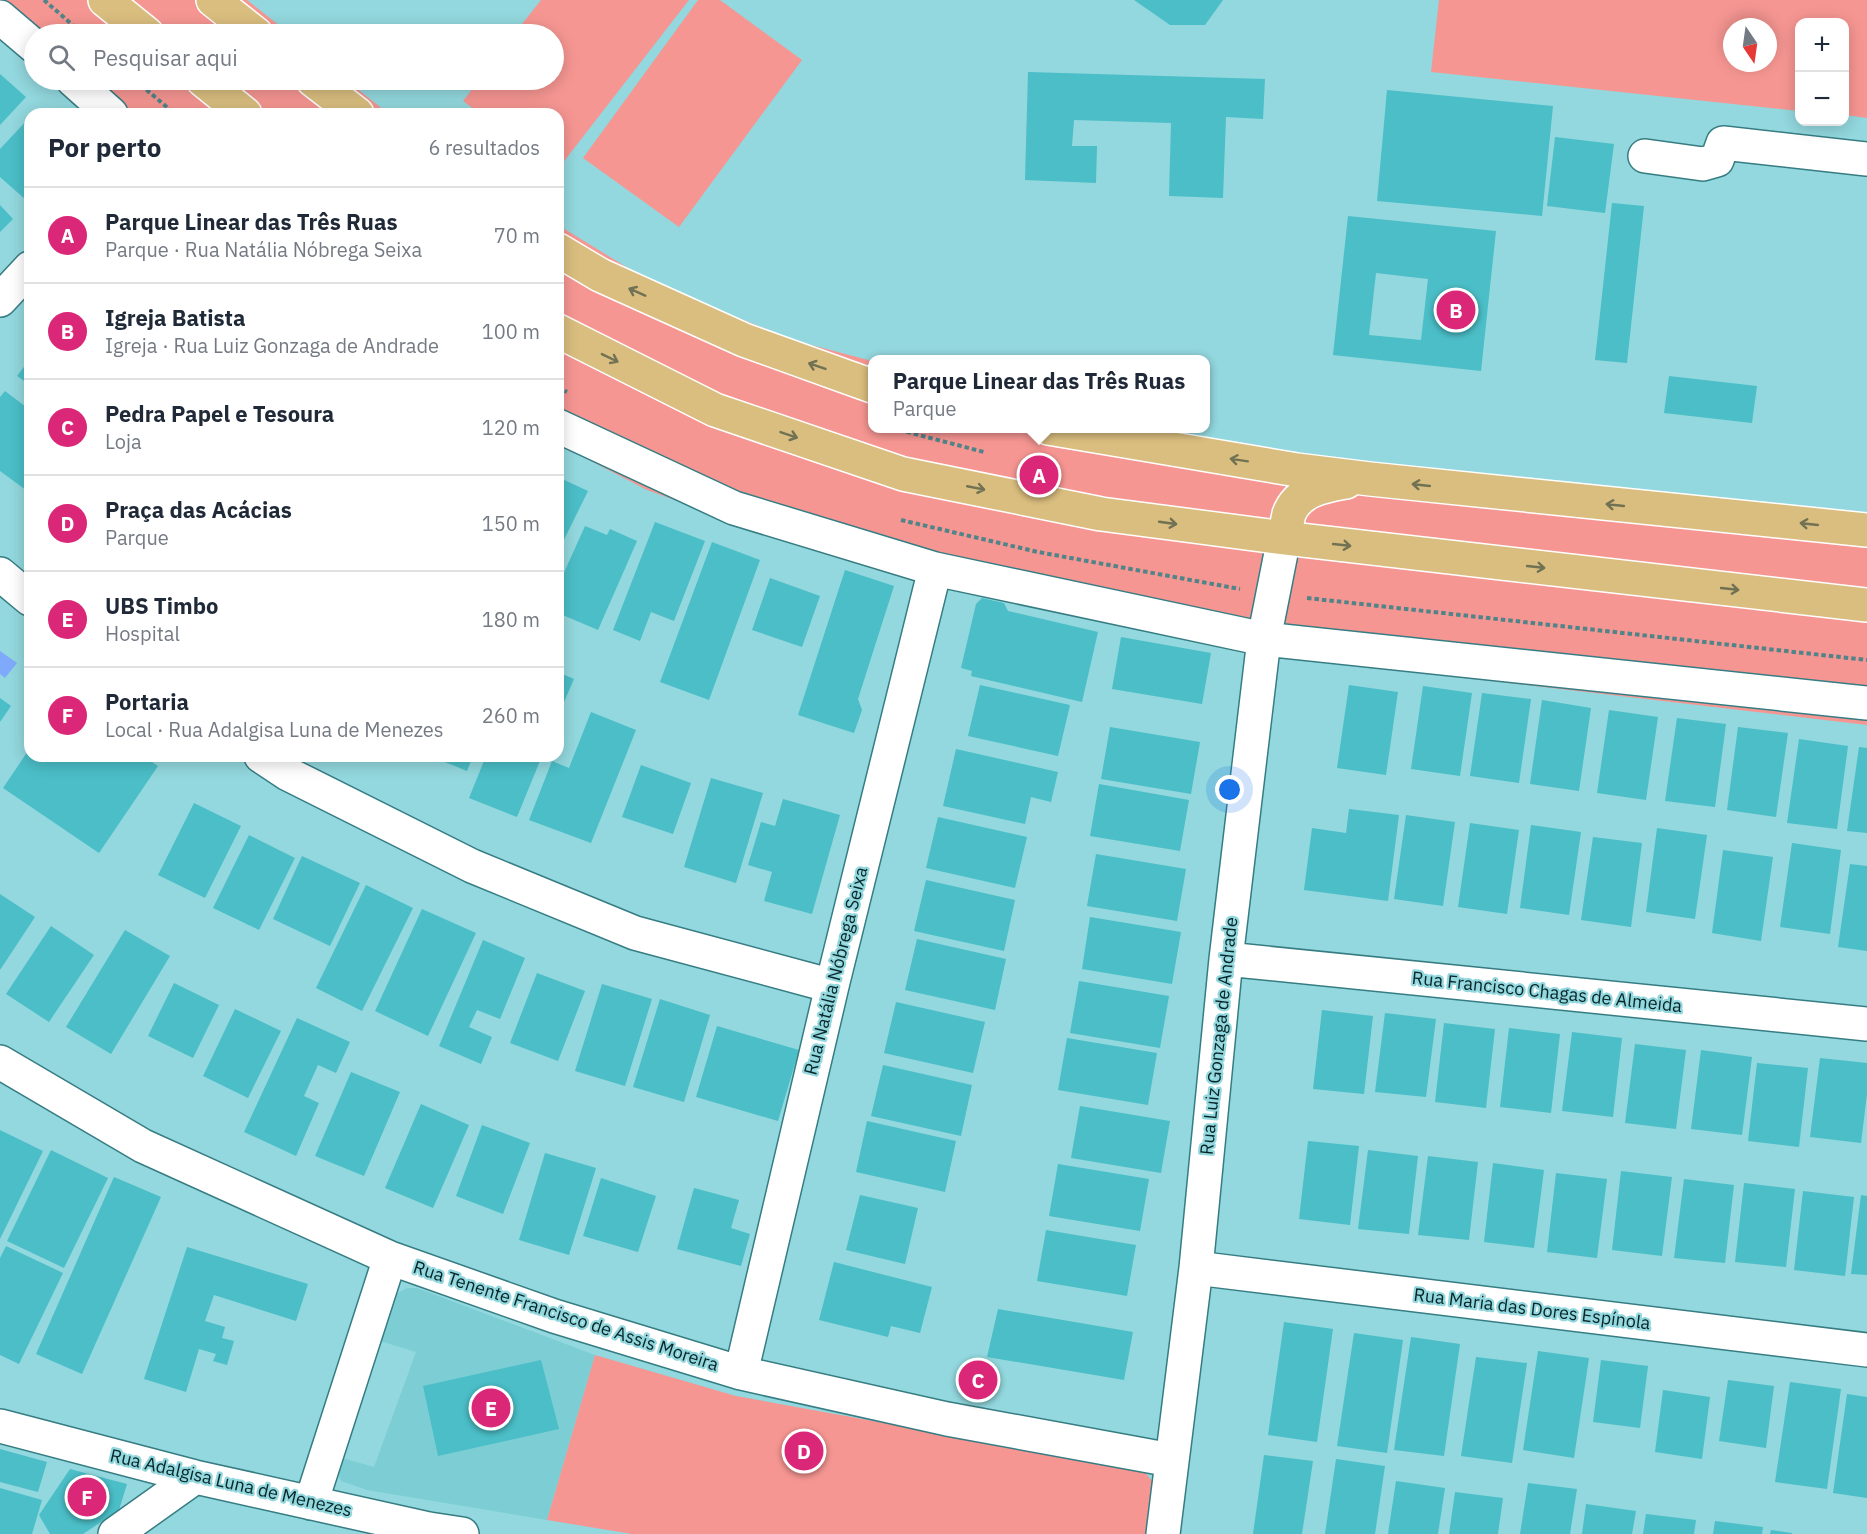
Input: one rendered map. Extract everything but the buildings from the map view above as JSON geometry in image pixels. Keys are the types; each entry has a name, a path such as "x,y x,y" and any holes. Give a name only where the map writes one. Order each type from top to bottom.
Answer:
{"main road":[{"path":"105,0 135,24"},
{"path":"213,0 243,24"},
{"path":"215,90 238,108"},
{"path":"326,90 349,108"},
{"path":"564,254 600,276 744,340 868,384"},
{"path":"564,334 715,410 903,474 1101,514 1284,538 1867,604"},
{"path":"1072,433 1297,470 1370,479 1867,530"},
{"path":"1284,538 1289,514 1294,504 1303,495 1326,485 1370,479"}],"street":[{"path":"0,17 24,37"},
{"path":"84,90 104,108"},
{"path":"1645,156 1703,164 1717,160 1723,143 1867,159"},
{"path":"0,300 24,274"},
{"path":"564,429 734,508 935,569 1264,639 1867,703"},
{"name":"Rua Luiz Gonzaga de Andrade","path":"1163,1534 1196,1268 1226,959 1264,639 1284,538"},
{"name":"Rua Natália Nóbrega Seixa","path":"741,1373 832,986 935,569"},
{"path":"0,574 24,594"},
{"path":"270,762 288,774 472,866 635,933 832,986"},
{"name":"Rua Francisco Chagas de Almeida","path":"1226,959 1867,1024"},
{"name":"Rua Tenente Francisco de Assis Moreira","path":"0,1062 143,1146 390,1258 554,1316 741,1373 947,1419 1171,1460"},
{"path":"311,1503 390,1258"},
{"name":"Rua Maria das Dores Espínola","path":"1196,1268 1867,1350"},
{"name":"Rua Adalgisa Luna de Menezes","path":"0,1426 195,1477 429,1529 462,1534"},
{"path":"114,1534 195,1477"}],"path":[{"path":"44,0 72,24"},
{"path":"147,90 168,108"}],"shaded area":[{"path":"0,0 247,0 277,24 24,24 24,58 0,38"},
{"path":"541,0 689,0 564,161 564,108 472,108 463,101 471,90 564,90 564,24 522,24"},
{"path":"698,0 720,0 802,60 679,227 583,158"},
{"path":"1439,0 1867,0 1867,118 1849,116 1849,18 1795,18 1795,111 1431,72"},
{"path":"61,90 359,90 381,108 83,108"},
{"path":"564,229 654,284 796,341 868,360 868,433 1161,433 1329,461 1867,521 1867,725 1312,660 968,594 821,553 647,490 564,447"},
{"path":"407,1288 417,1288 595,1355 547,1520 367,1490 341,1481 338,1474 342,1458 374,1467 416,1352 380,1341 396,1294"},
{"path":"595,1355 736,1396 1143,1470 1157,1487 1149,1534 632,1534 547,1520"}],"water":[{"path":"0,651 17,663 5,678 0,674"}],"place":[{"name":"Igreja Batista","path":"1456,310"},
{"name":"Parque Linear das Três Ruas","path":"1039,475"},
{"name":"Pedra Papel e Tesoura","path":"978,1380"},
{"name":"UBS Timbo","path":"491,1408"},
{"name":"Praça das Acácias","path":"804,1451"},
{"name":"Portaria","path":"87,1497"}]}
